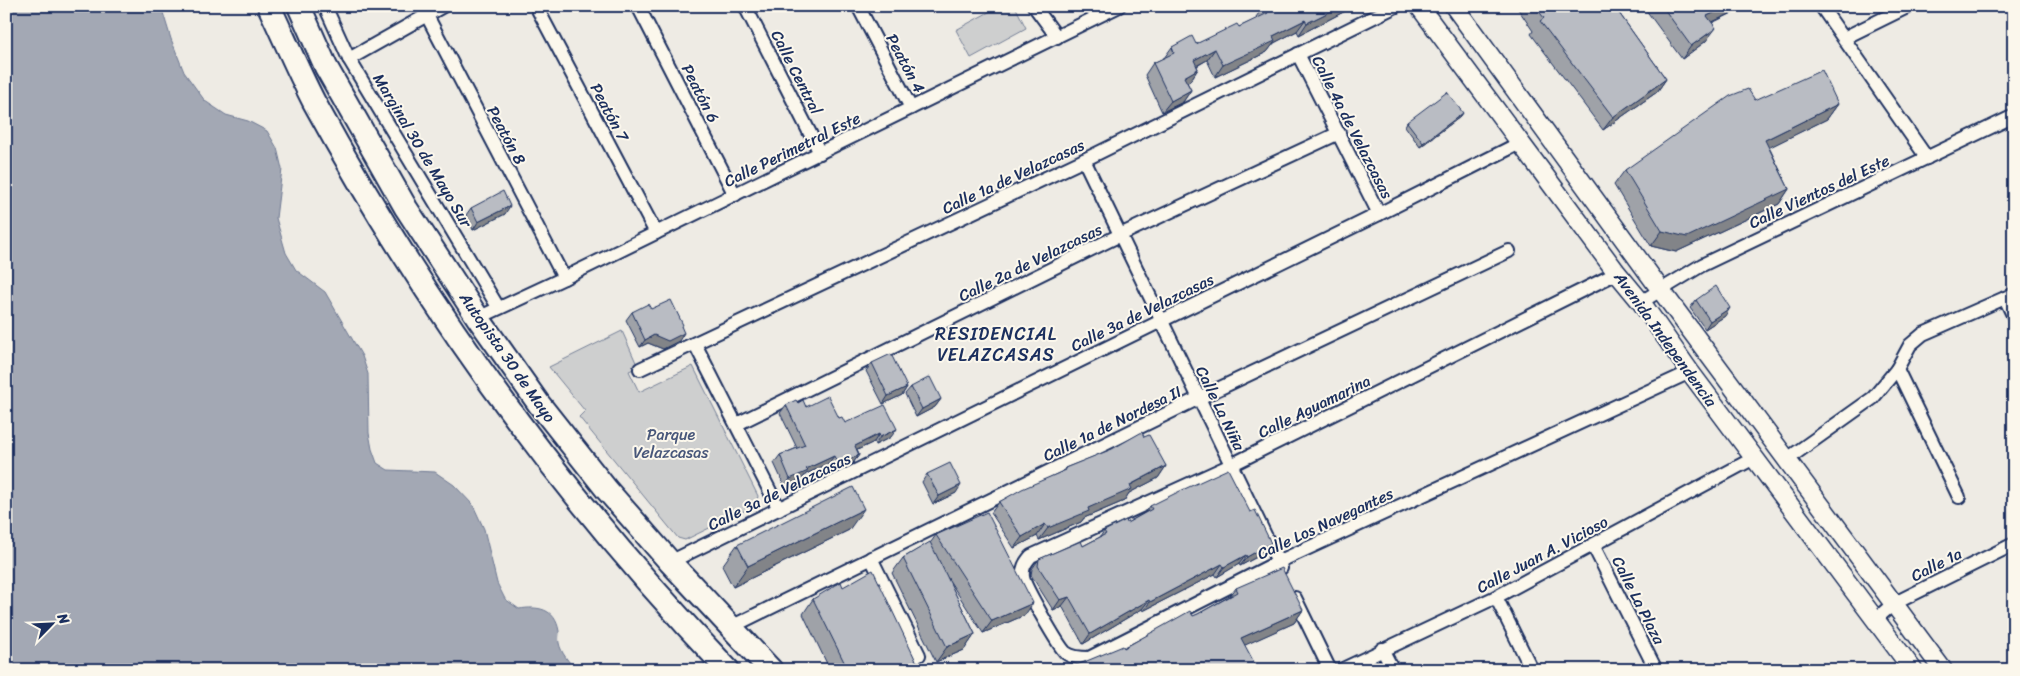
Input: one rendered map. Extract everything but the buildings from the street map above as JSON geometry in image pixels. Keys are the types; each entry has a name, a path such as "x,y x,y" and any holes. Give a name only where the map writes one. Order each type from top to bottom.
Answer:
{"highway":[{"name":"Autopista 30 de Mayo","path":"269,6 314,101 388,228 468,351 584,508 728,670"},
{"name":"Autopista 30 de Mayo","path":"299,6 326,67 406,208 478,318 540,404 607,490 670,562 771,670"}],"main road":[{"name":"Avenida Independencia","path":"1419,6 1617,273 1641,302 1754,458 1914,670"},
{"name":"Avenida Independencia","path":"1454,6 1660,289 1942,670"}],"street":[{"name":"Marginal 30 de Mayo Sur","path":"325,6 349,59 498,308"},
{"path":"349,59 424,11 443,6"},
{"name":"Peatón 7","path":"536,6 656,233"},
{"name":"Peatón 6","path":"638,6 735,195"},
{"name":"Calle Central","path":"745,6 820,153"},
{"name":"Peatón 4","path":"858,6 911,108"},
{"path":"1034,6 1056,37"},
{"name":"Calle Perimetral Este","path":"478,318 735,195 1119,6"},
{"name":"Calle 1a de Velazcasas","path":"640,369 1084,160 1396,6"},
{"path":"1821,6 1927,158"},
{"path":"1844,38 1909,6"},
{"name":"Peatón 8","path":"424,11 564,278"},
{"name":"Calle 4a de Velazcasas","path":"1298,54 1379,214"},
{"name":"Calle Vientos del Este","path":"1641,302 1702,265 2014,116"},
{"name":"Calle 2a de Velazcasas","path":"737,424 1120,235 1338,133"},
{"name":"Calle 3a de Velazcasas","path":"670,562 1520,143"},
{"name":"Calle La Niña","path":"1084,160 1330,670"},
{"name":"Calle 1a de Nordesa II","path":"731,626 1199,398 1509,251"},
{"name":"Calle Aguamarina","path":"1024,565 1031,556 1231,465 1617,273"},
{"path":"1786,460 1873,398 1897,369 1910,345 1923,334 2009,296 2014,317"},
{"path":"695,344 779,509"},
{"path":"1897,369 1959,497"},
{"name":"Calle Los Navegantes","path":"1024,565 1022,576 1026,588 1066,653 1078,658 1089,658 1278,562 1690,372"},
{"name":"Calle Juan A. Vicioso","path":"1341,670 1382,649 1496,597 1754,458"},
{"name":"Calle 1a","path":"1876,619 1893,604 2014,544"},
{"name":"Calle La Plaza","path":"1594,545 1655,668"},
{"path":"871,558 919,655"},
{"path":"1496,597 1532,670"},
{"path":"1382,649 1393,670"}],"green space":[{"path":"1000,6 1015,6 1026,28 971,58 956,30"},
{"name":"Parque Velazcasas","path":"622,331 638,367 629,371 639,392 693,366 758,496 757,501 748,509 685,540 678,538 579,417 585,411 549,367"}],"shaded area":[{"path":"6,6 161,6 184,72 205,101 226,115 248,121 267,131 277,148 282,169 276,218 286,253 296,270 325,292 362,356 368,374 369,433 377,463 388,470 435,472 454,485 473,505 484,529 497,583 505,599 519,609 533,608 545,610 554,617 559,631 559,641 562,650 576,670 6,670"}],"district":[{"name":"RESIDENCIAL VELAZCASAS","path":"996,344"}]}
